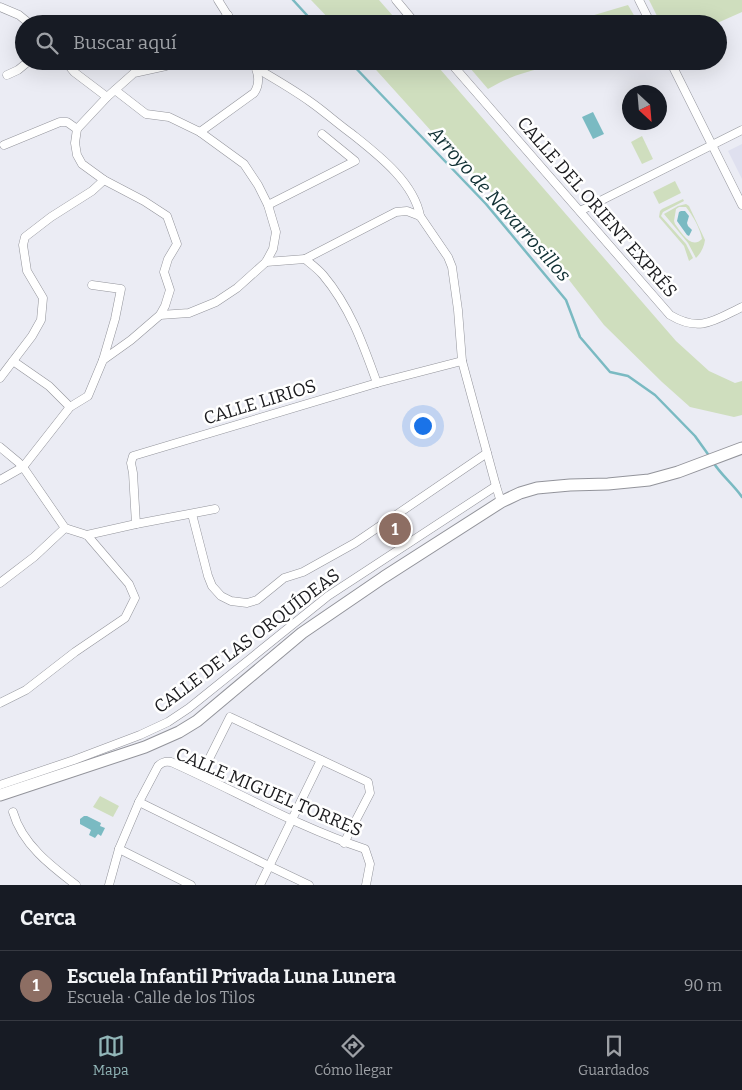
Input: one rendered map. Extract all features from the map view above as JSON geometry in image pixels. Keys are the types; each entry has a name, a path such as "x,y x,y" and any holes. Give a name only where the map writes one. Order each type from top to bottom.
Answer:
{"main road":[{"path":"0,795 146,747 179,732 197,721 302,633 384,577 520,492 537,488 649,480 678,472 742,448"}],"street":[{"path":"218,0 227,15"},
{"path":"396,0 408,15"},
{"path":"639,0 646,15"},
{"path":"0,7 19,15"},
{"path":"8,75 18,70"},
{"path":"72,70 107,97"},
{"path":"102,360 131,340 160,315 170,290 164,272 168,258 177,244 167,216 104,180 82,164 77,155 75,143 77,129 107,97 134,73 148,70"},
{"path":"200,132 254,93 258,87 256,70"},
{"path":"264,70 312,103 384,160 414,199 420,216 448,257 452,267 458,310 462,361 502,502"},
{"name":"CALLE DEL ORIENT EXPRÉS","path":"457,70 670,315 680,321 699,325 742,307"},
{"path":"674,70 742,205"},
{"path":"115,90 146,114 168,117 200,132 244,164 268,205 276,232 273,249 266,262 237,288 216,302 189,314 160,315"},
{"path":"4,144 60,122 67,122 77,129"},
{"path":"580,211 742,130"},
{"path":"268,205 355,161 322,134"},
{"path":"0,378 32,336 40,320 43,298 27,271 23,245 24,237 92,191 104,180"},
{"path":"266,262 305,259 396,212 407,211 420,216"},
{"path":"305,259 322,274 342,302 358,332 377,383"},
{"path":"0,480 23,467 70,407 88,396 102,360 121,289 92,285"},
{"path":"13,361 49,386 70,407"},
{"name":"CALLE LIRIOS","path":"136,524 131,463 133,456 377,383 462,361"},
{"path":"0,447 23,467 65,528 87,535 215,509"},
{"path":"192,514 212,586 221,596 231,601 247,603 257,600 284,578 303,572 355,543 487,453"},
{"name":"CALLE DE LAS ORQUÍDEAS","path":"0,785 74,760 168,722 189,708 328,596 496,486"},
{"path":"0,583 65,528"},
{"path":"0,703 26,690 125,618 135,598 129,584 87,535"},
{"path":"201,775 230,717 368,782 370,793 344,842"},
{"path":"260,885 321,760"},
{"name":"CALLE MIGUEL TORRES","path":"139,802 154,771 161,762 171,762 292,820 365,849 370,864 366,885"},
{"path":"109,885 119,850 139,802 309,885"},
{"path":"14,812 16,822 36,851 48,864 76,885"},
{"path":"119,850 191,885"}],"shaded area":[{"path":"742,144 742,179 728,151"}],"green space":[{"path":"311,0 379,0 392,15 325,15"},
{"path":"649,0 742,0 742,12 727,19 727,15 656,15"},
{"path":"628,5 634,15 594,15"},
{"path":"376,70 441,70 676,341 709,371 735,383 742,381 742,415 734,417 690,407 662,382 604,325 538,240 433,133"},
{"path":"472,70 535,70 509,78 488,89"},
{"path":"642,136 653,159 642,164 631,142"},
{"path":"675,181 681,193 659,204 653,192"},
{"path":"683,199 684,201 663,212 661,216 686,244 693,258 689,261 684,246 659,217 662,209"},
{"path":"686,204 689,206 705,240 702,250 696,258 688,243 664,214 678,206","holes":["686,207 700,231 702,239 698,242 687,239 675,224 676,209"]},
{"path":"100,796 119,806 113,817 93,807"}],"water":[{"path":"593,112 604,134 593,139 582,117"},
{"path":"681,211 685,211 689,216 687,223 692,230 689,236 677,221"},
{"path":"84,816 101,823 100,826 105,828 101,836 98,834 95,838 89,835 91,830 80,824 80,819"}],"waterway":[{"name":"Arroyo de Navarrosillos","path":"293,0 307,15"},
{"name":"Arroyo de Navarrosillos","path":"358,70 486,204 566,300 580,337 610,372 628,376 655,395 695,436 710,457"},
{"name":"Arroyo de Navarrosillos","path":"713,462 742,497"}],"place":[{"name":"Escuela Infantil Privada Luna Lunera","path":"395,529"}]}
